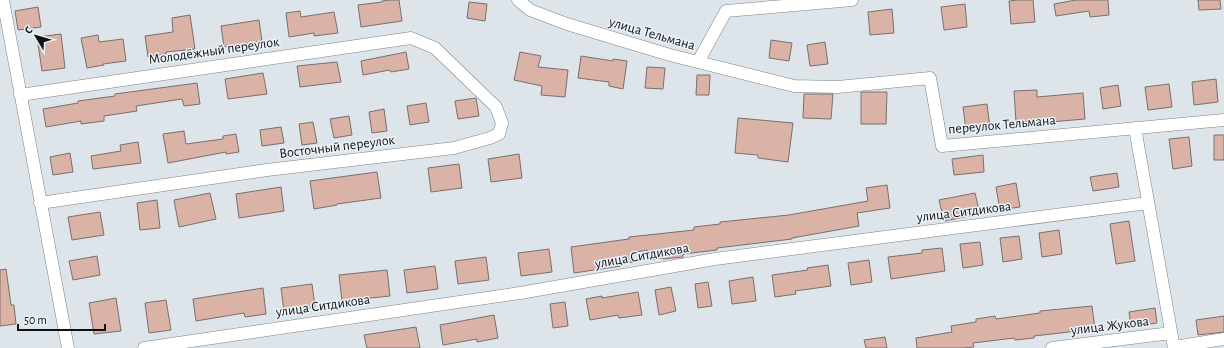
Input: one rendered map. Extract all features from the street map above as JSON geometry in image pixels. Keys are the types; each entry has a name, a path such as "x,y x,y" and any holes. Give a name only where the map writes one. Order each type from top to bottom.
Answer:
{"street":[{"path":"3,0 68,348"},
{"name":"улица Тельмана","path":"518,0 530,10 567,24 670,56 698,62 726,11 852,0"},
{"name":"Молодёжный переулок","path":"20,95 412,38"},
{"name":"Восточный переулок","path":"40,203 267,170 454,148 499,134 502,123 496,107 435,48 412,38"},
{"name":"переулок Тельмана","path":"698,62 794,86 838,86 930,78 942,146 1224,120"},
{"path":"1135,128 1174,348 1224,339"},
{"name":"улица Ситдикова","path":"144,348 520,292 715,259 1148,203"},
{"name":"улица Жукова","path":"1052,348 1171,333"}],"building":[{"path":"399,0 402,21 361,27 358,5"},
{"path":"1033,0 1035,22 1011,24 1009,1"},
{"path":"1076,0 1108,0 1109,15 1090,17 1089,11 1056,16 1054,4"},
{"path":"1198,0 1220,0 1221,9 1199,10"},
{"path":"469,2 487,4 485,21 467,18"},
{"path":"965,4 967,27 944,30 941,7"},
{"path":"38,7 41,27 18,30 15,11"},
{"path":"892,9 894,33 870,35 868,12"},
{"path":"300,11 301,17 334,12 338,33 314,36 314,33 289,37 286,13"},
{"path":"190,15 195,49 166,52 166,54 148,57 145,36 173,32 172,18"},
{"path":"259,20 262,41 224,47 221,26"},
{"path":"61,34 65,68 42,71 37,37"},
{"path":"98,35 99,42 123,39 126,61 87,68 81,38"},
{"path":"771,40 792,43 789,61 769,58"},
{"path":"825,42 828,64 810,66 807,45"},
{"path":"406,52 409,69 391,72 390,70 363,75 361,61"},
{"path":"520,52 541,56 538,67 568,70 565,97 541,95 542,86 514,80"},
{"path":"581,56 613,61 613,59 627,61 623,89 609,86 609,82 578,78"},
{"path":"337,62 341,82 300,87 297,66"},
{"path":"647,67 665,68 663,89 645,88"},
{"path":"263,73 267,94 228,99 225,79"},
{"path":"697,75 710,75 709,95 696,95"},
{"path":"1216,79 1218,102 1194,105 1192,82"},
{"path":"197,83 200,104 184,106 182,99 136,106 137,111 104,116 104,121 81,124 81,121 46,127 43,109 78,103 78,101 115,96 115,94"},
{"path":"1169,84 1172,107 1148,110 1145,87"},
{"path":"1118,85 1121,106 1103,109 1100,88"},
{"path":"1037,90 1037,97 1083,93 1085,119 1050,122 1050,120 1016,122 1014,91"},
{"path":"861,92 887,92 886,124 861,124"},
{"path":"804,94 833,94 831,119 803,118"},
{"path":"476,98 479,116 458,119 455,101"},
{"path":"426,103 429,122 410,125 407,106"},
{"path":"987,104 990,128 966,130 963,107"},
{"path":"384,109 387,131 372,133 369,112"},
{"path":"349,116 352,135 334,138 330,119"},
{"path":"738,118 793,123 788,162 758,158 758,155 735,153"},
{"path":"313,122 317,143 302,145 299,124"},
{"path":"281,127 284,143 262,146 260,130"},
{"path":"184,131 186,144 223,139 223,136 236,134 239,152 226,154 226,152 168,163 163,134"},
{"path":"1214,135 1224,135 1224,160 1214,160"},
{"path":"1189,137 1192,166 1173,169 1169,139"},
{"path":"138,142 141,163 93,169 91,156 121,151 120,145"},
{"path":"70,153 73,172 53,175 50,157"},
{"path":"519,154 522,178 491,182 488,159"},
{"path":"983,155 984,172 954,175 952,159"},
{"path":"459,164 462,188 431,192 428,168"},
{"path":"377,172 381,198 337,204 314,209 310,181"},
{"path":"1117,173 1119,187 1093,191 1090,177"},
{"path":"1016,183 1020,207 1000,210 996,187"},
{"path":"887,185 890,208 857,213 859,226 792,239 717,248 717,250 683,254 683,257 649,260 647,250 632,253 633,262 620,264 621,266 574,273 571,247 629,239 629,237 694,230 694,227 720,224 720,222 789,215 868,201 866,188"},
{"path":"281,187 284,211 239,218 236,194"},
{"path":"210,193 216,219 179,227 174,200"},
{"path":"975,193 980,214 944,221 939,200"},
{"path":"157,200 160,228 140,230 137,203"},
{"path":"100,212 104,235 72,240 68,217"},
{"path":"1129,221 1135,261 1116,264 1110,224"},
{"path":"1059,230 1062,254 1042,257 1039,233"},
{"path":"1019,236 1022,259 1003,262 1000,238"},
{"path":"980,242 983,265 963,268 960,244"},
{"path":"942,248 945,271 891,279 888,257 922,253 922,250"},
{"path":"549,249 552,272 521,276 518,253"},
{"path":"97,256 100,275 73,280 69,261"},
{"path":"486,257 489,280 458,284 455,261"},
{"path":"869,260 872,282 851,285 848,263"},
{"path":"828,265 831,286 795,291 796,294 775,297 772,275 808,270 807,268"},
{"path":"435,266 438,289 407,293 404,270"},
{"path":"6,269 11,305 14,305 16,324 0,326 0,270"},
{"path":"387,270 390,296 342,301 339,275"},
{"path":"753,277 756,301 732,304 729,281"},
{"path":"708,282 712,306 698,308 695,284"},
{"path":"312,284 315,307 284,311 281,288"},
{"path":"671,287 676,311 659,315 655,290"},
{"path":"263,288 266,314 245,317 244,313 196,321 193,299"},
{"path":"638,292 642,315 619,318 618,315 590,320 586,299"},
{"path":"116,298 121,331 94,334 89,303"},
{"path":"166,300 171,330 149,333 145,303"},
{"path":"565,302 568,326 553,328 550,304"},
{"path":"1092,306 1095,329 1034,336 1034,338 1015,340 1014,338 973,343 974,347 917,348 916,338 952,332 951,326 976,322 976,319 995,316 996,319 1040,313 1040,311"},
{"path":"1155,308 1157,323 1131,327 1129,312"},
{"path":"494,315 498,338 477,342 477,339 443,345 440,325"},
{"path":"1224,316 1224,332 1198,335 1196,320"},
{"path":"416,327 420,348 367,348 364,335"},
{"path":"885,337 887,348 866,348 864,340"}]}
